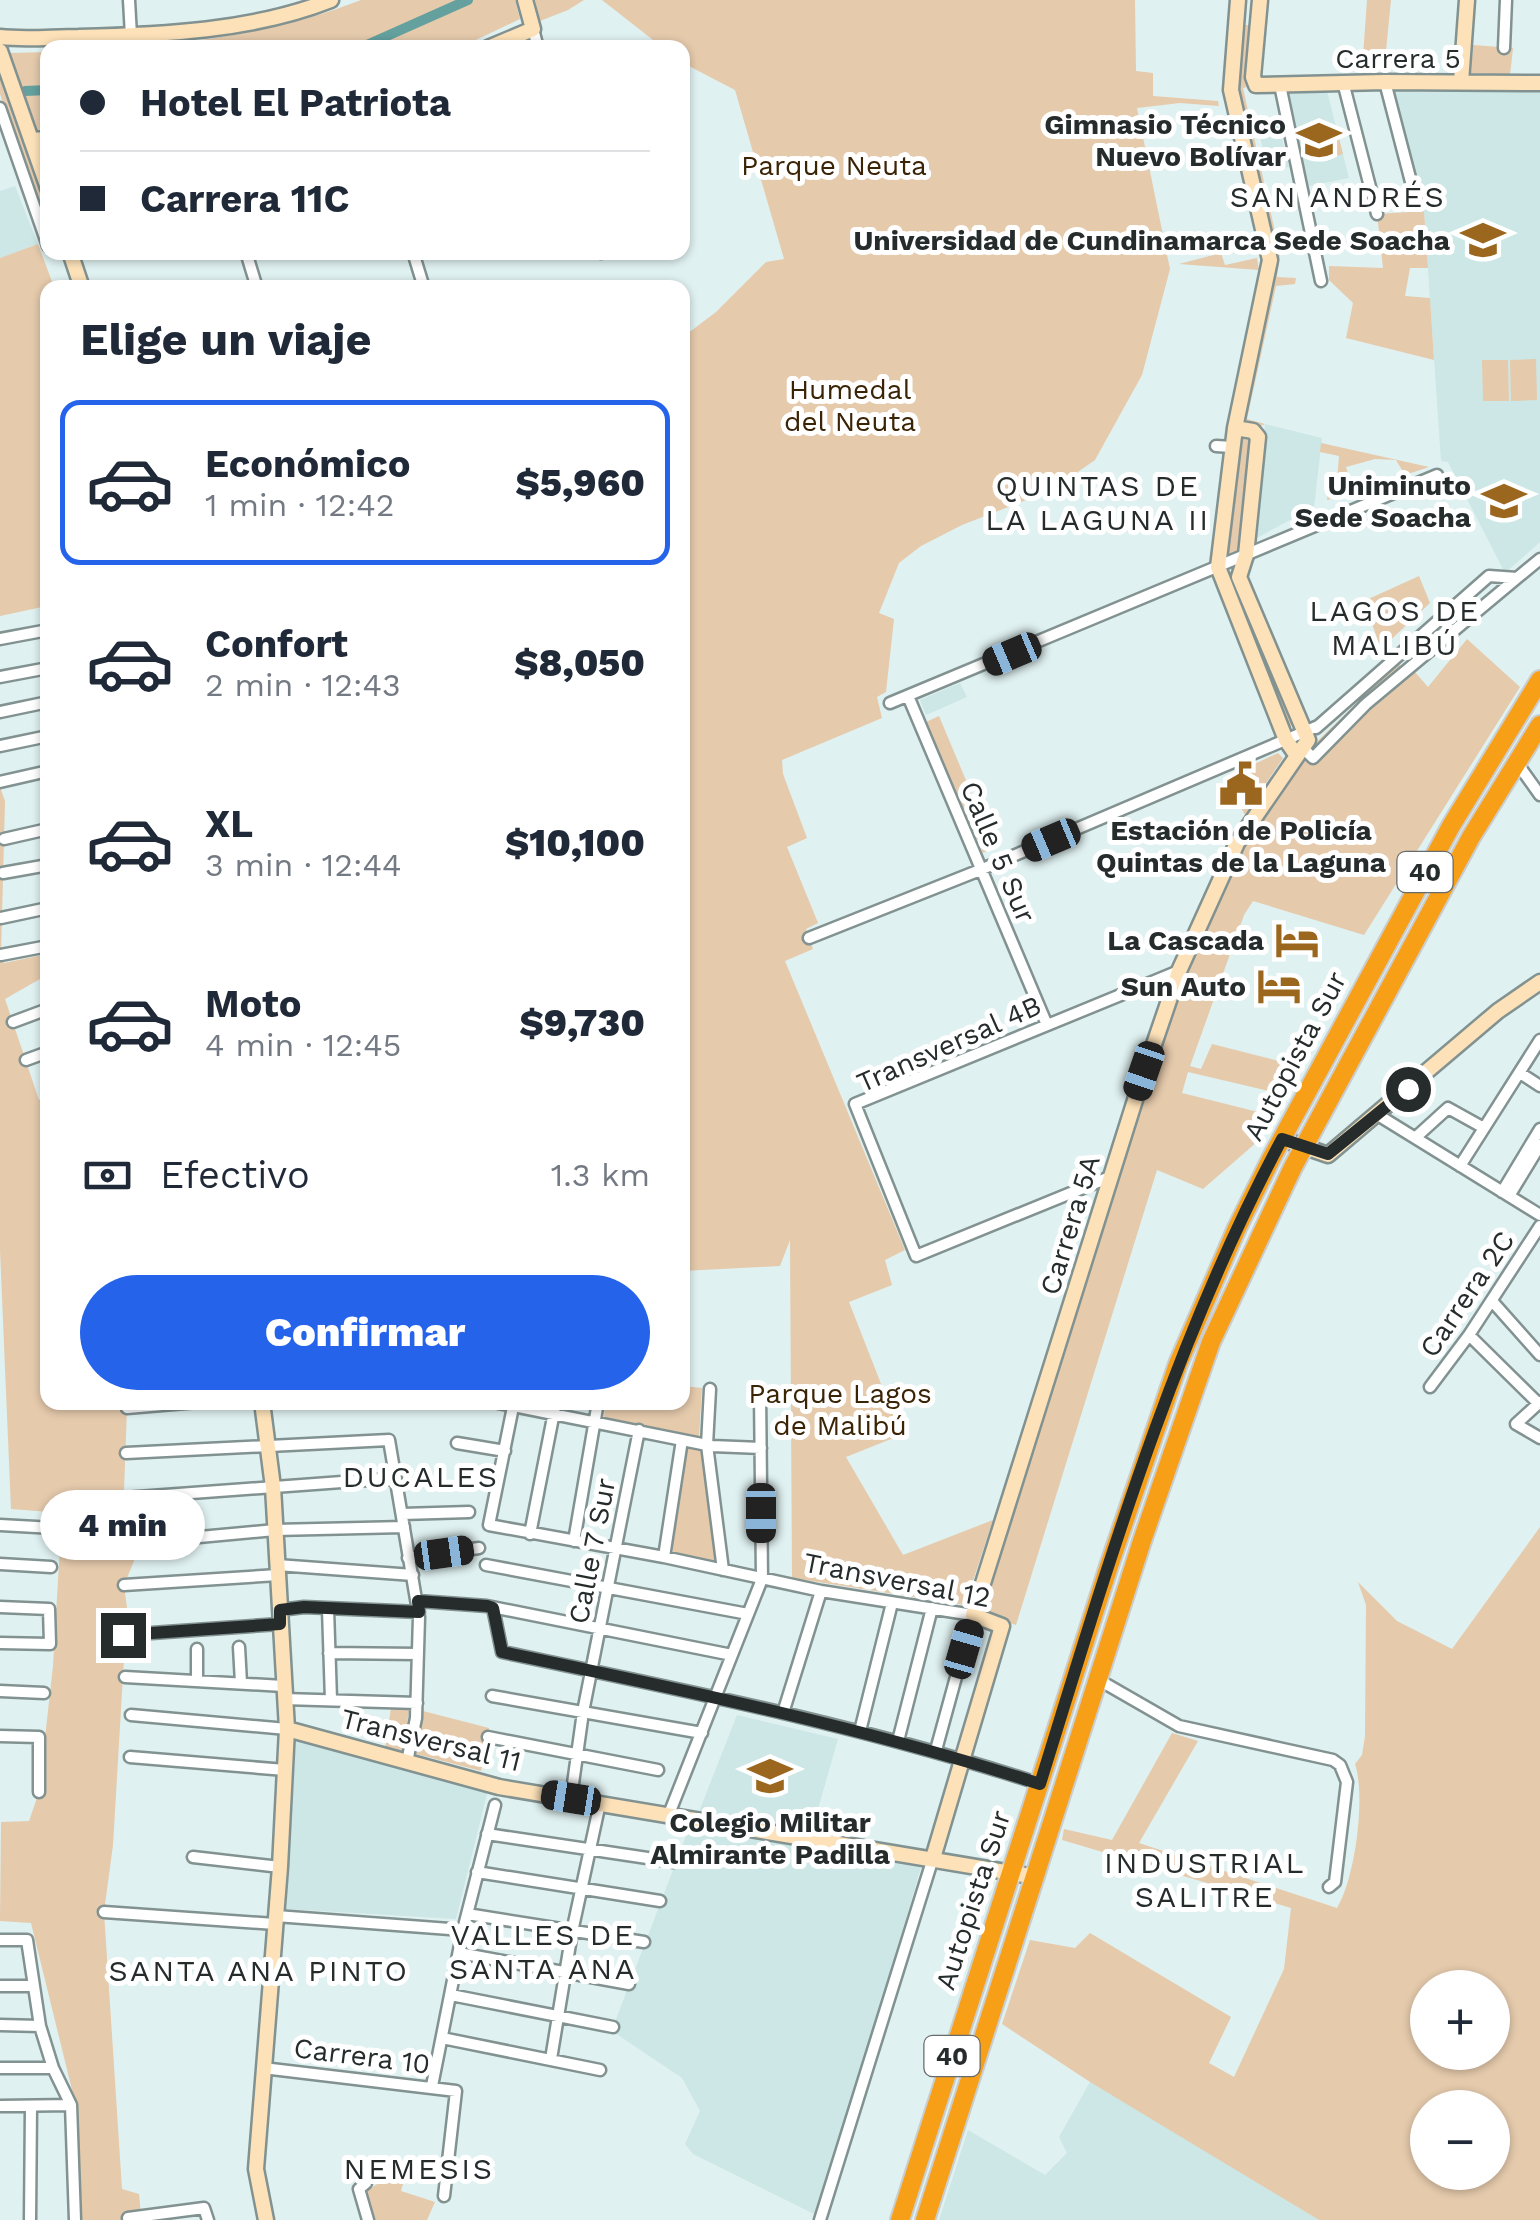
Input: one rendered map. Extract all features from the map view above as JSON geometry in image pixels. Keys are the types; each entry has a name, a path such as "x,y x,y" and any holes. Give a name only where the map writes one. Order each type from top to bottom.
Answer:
{"highway":[{"name":"Autopista Sur","path":"900,2220 1108,1566 1178,1364 1237,1228 1282,1139 1451,826 1540,680"},
{"name":"Autopista Sur","path":"926,2220 1142,1541 1207,1351 1256,1239 1304,1147 1471,837 1540,725"}],"main road":[{"path":"507,40 532,29 524,0"},
{"path":"1235,428 1246,428 1258,437 1246,555 1239,577 1306,741 1286,740 1218,568 1235,428 1270,260 1234,106 1232,80 1237,8 1258,18 1260,0"},
{"path":"1461,82 1467,0"},
{"path":"0,37 131,36 238,23 325,1"},
{"name":"Carrera 5","path":"1258,18 1253,77 1256,85 1540,83"},
{"path":"0,52 40,165"},
{"path":"31,140 40,139"},
{"name":"Carrera 5A","path":"973,1615 1179,971 1237,842 1306,741"},
{"path":"1282,1139 1328,1154 1498,1011 1540,982"},
{"path":"263,1410 273,1487 287,1729 256,2169 266,2220"},
{"name":"Transversal 12","path":"962,1758 1002,1626 973,1615"},
{"name":"Transversal 11","path":"287,1729 500,1787 1036,1877"},
{"path":"934,1858 962,1758"}],"street":[{"path":"129,0 131,36"},
{"path":"1504,48 1506,0"},
{"path":"532,29 535,40"},
{"path":"1344,82 1377,214"},
{"path":"1384,82 1416,201"},
{"path":"1280,84 1321,281"},
{"path":"0,108 40,224"},
{"path":"1216,446 1232,447"},
{"path":"890,703 1437,475"},
{"path":"1517,578 1489,576 1306,741 1314,758 1366,704 1517,578 1540,558"},
{"path":"0,639 40,632"},
{"path":"0,677 40,670"},
{"name":"Calle 5 Sur","path":"908,696 1046,1025"},
{"path":"0,712 40,704"},
{"path":"0,746 40,738"},
{"path":"809,938 1286,740"},
{"path":"1516,762 1540,795"},
{"path":"0,782 40,774"},
{"path":"4,838 40,831"},
{"path":"2,873 40,866"},
{"path":"1,918 40,910"},
{"path":"1,955 40,948"},
{"name":"Transversal 4B","path":"1110,1177 916,1256 855,1104 1179,971"},
{"path":"13,1022 40,1012"},
{"path":"1460,1166 1540,1040"},
{"path":"26,1060 40,1055"},
{"path":"1520,1073 1540,1086"},
{"path":"1415,1138 1448,1108 1484,1128"},
{"path":"1378,1115 1540,1214"},
{"path":"1505,1194 1539,1139"},
{"name":"Carrera 2C","path":"1430,1387 1536,1240 1540,1226"},
{"path":"1492,1301 1540,1355"},
{"path":"1469,1335 1539,1402 1516,1424 1540,1438"},
{"path":"710,1389 708,1445 723,1570"},
{"path":"669,1814 762,1579 760,1394"},
{"path":"457,1443 504,1451 512,1410"},
{"path":"532,1410 708,1445 761,1448"},
{"path":"530,1534 555,1410"},
{"path":"574,1541 597,1410"},
{"name":"Calle 7 Sur","path":"571,1798 583,1712 638,1430"},
{"path":"126,1453 389,1440 418,1606 416,1703 406,1762"},
{"path":"664,1556 682,1440"},
{"name":"Transversal 12","path":"504,1451 489,1525 664,1556 821,1591 973,1615"},
{"path":"124,1498 396,1478"},
{"path":"402,1514 469,1512"},
{"path":"0,1525 54,1528"},
{"path":"135,1544 276,1530 404,1527"},
{"path":"408,1558 478,1548"},
{"path":"0,1564 51,1567"},
{"path":"486,1565 748,1614"},
{"path":"124,1585 278,1570 413,1575"},
{"path":"784,1713 821,1591"},
{"path":"860,1732 892,1603"},
{"path":"0,1607 49,1610 50,1644 0,1643"},
{"path":"123,1635 280,1617 304,1607 493,1608 732,1655"},
{"path":"493,1608 502,1652 717,1697 936,1750 1040,1784"},
{"path":"898,1741 932,1608"},
{"path":"328,1609 331,1700"},
{"name":"Carrera 5A","path":"936,1750 973,1615"},
{"path":"239,1647 241,1683"},
{"path":"197,1649 197,1680"},
{"path":"330,1653 418,1654"},
{"path":"125,1676 241,1683 331,1700 416,1703"},
{"path":"1099,1680 1179,1726 1340,1765 1347,1782 1335,1882 1329,1887"},
{"path":"0,1691 44,1693"},
{"path":"492,1696 702,1734"},
{"path":"131,1715 287,1729"},
{"path":"0,1736 39,1737 39,1792"},
{"path":"488,1737 658,1770"},
{"path":"130,1758 285,1770"},
{"path":"550,2058 600,1804"},
{"path":"432,2086 463,1930 495,1805"},
{"path":"487,1834 674,1862"},
{"path":"193,1857 280,1867"},
{"path":"820,2220 934,1858"},
{"path":"477,1872 660,1901"},
{"path":"104,1912 463,1930"},
{"path":"467,1914 644,1942"},
{"path":"0,1940 28,1940 40,2026 71,2105 74,2220"},
{"path":"459,1953 629,1984"},
{"path":"0,1986 34,1986"},
{"path":"452,1995 613,2028"},
{"path":"0,2025 40,2026"},
{"path":"442,2038 600,2070"},
{"path":"0,2068 54,2068"},
{"name":"Carrera 10","path":"263,2068 456,2091 444,2196"},
{"path":"0,2106 71,2105"},
{"path":"30,2220 31,2106"},
{"path":"366,2183 358,2189 368,2220"},
{"path":"128,2218 206,2214"}],"shaded area":[{"name":"Universidad de Cundinamarca Sede Soacha","path":"1392,90 1540,91 1540,542 1505,573 1448,462 1441,461 1424,211"},
{"name":"Gimnasio Técnico Nuevo Bolívar","path":"1327,91 1349,178 1309,186 1286,94"},
{"path":"1276,115 1289,167 1268,170 1256,120"},
{"path":"15,186 38,244 0,258 0,191"},
{"path":"1265,424 1322,438 1314,507 1255,539"},
{"path":"960,683 967,697 926,715 920,700"},
{"name":"Colegio Militar Almirante Padilla","path":"737,1715 838,1739 812,1830 698,1814"},
{"path":"296,1739 488,1790 456,1919 286,1909"},
{"path":"689,1828 922,1864 818,2216 693,2154 685,2144 700,2111 682,2078 615,2033 613,2027"},
{"path":"1090,2082 1319,2220 939,2220 968,2130 1045,2175 1067,2153 1059,2137"}],"green space":[{"path":"361,0 515,0 520,19 476,40 196,40 306,18"},
{"path":"535,0 584,0 540,21"},
{"name":"Humedal del Neuta","path":"602,0 1135,0 1136,71 1153,73 1153,96 1218,101 1219,106 1180,103 1137,108 1170,269 1142,375 1095,460 1052,490 962,525 921,546 899,563 879,613 894,619 886,692 877,697 882,718 782,760 783,774 807,838 787,847 818,923 806,929 813,949 785,961 905,1250 885,1260 892,1285 849,1302 901,1435 846,1457 903,1555 993,1520 965,1605 792,1578 790,1240 780,1266 690,1271 690,332 716,312 766,262 784,259 735,90 690,67 690,40 653,40"},
{"path":"1367,0 1391,0 1384,71 1362,70"},
{"path":"1240,25 1249,25 1245,80 1254,85 1243,88 1280,254 1277,277 1296,278 1295,284 1276,286 1247,419 1265,424 1259,427 1241,422 1274,257 1235,94"},
{"path":"1473,45 1513,48 1510,75 1471,73"},
{"path":"40,52 40,130 37,130 10,53"},
{"path":"0,65 40,184 40,212 0,94"},
{"path":"1336,126 1343,154 1324,159 1316,127"},
{"path":"1424,211 1428,268 1410,268 1405,296 1430,298 1434,360 1346,338 1353,303 1329,280 1329,266 1383,268 1377,214"},
{"path":"38,244 40,260 44,260 51,280 40,280 40,607 0,616 0,258"},
{"path":"1221,253 1225,265 1257,258 1259,270 1179,264"},
{"path":"1536,359 1537,400 1511,401 1510,360"},
{"path":"1482,360 1508,360 1509,401 1483,401"},
{"path":"1246,436 1252,442 1240,553 1233,556 1228,553 1239,438"},
{"path":"1321,443 1429,467 1405,475 1396,460 1375,459 1346,467 1354,494 1327,500 1329,482 1337,482 1339,456 1320,452"},
{"path":"1233,575 1295,724 1287,727 1226,577"},
{"path":"1419,576 1430,603 1381,649 1364,601"},
{"path":"1467,639 1520,687 1364,935 1253,901 1244,915 1190,1066 1201,1069 1212,1044 1302,1067 1286,1095 1188,1072 1182,1093 1274,1116 1258,1141 1203,1189 1157,1170 1016,1625 981,1614 1167,1028 1229,869 1301,757 1397,664 1415,672 1428,687"},
{"path":"939,716 994,847 983,853 926,722"},
{"path":"1278,753 1283,758 1245,815 1238,802 1255,793 1246,768"},
{"path":"0,787 5,801 1,955 4,963 40,955 40,979 5,999 40,1100 40,1410 127,1410 123,1519 134,1520 134,1561 124,1585 127,1608 113,1845 104,1912 122,2189 139,2194 141,2216 129,2220 79,2220 75,2102 31,1923 0,1921 1,1822 29,1821 39,1792 53,1666 62,1513 11,1509 0,1250"},
{"path":"690,1387 702,1388 699,1437 604,1418 605,1410 690,1410"},
{"path":"687,1447 704,1452 716,1563 670,1551"},
{"path":"1540,1527 1540,2220 1319,2220 1090,2082 1002,2024 1030,1940 1075,1948 1090,1933 1231,2017 1209,2063 1234,2077 1284,1969 1291,1908 1062,1840 1064,1829 1112,1840 1172,1733 1198,1741 1139,1843 1337,1908 1354,1858 1359,1816 1355,1764 1362,1755 1365,1736 1366,1605 1358,1582 1397,1621 1452,1649"},
{"path":"391,1708 409,1710 403,1753 385,1748"},
{"path":"423,1711 489,1728 481,1771 416,1754"},
{"path":"382,2181 403,2184 401,2191 435,2202 427,2220 375,2220 366,2191"}],"waterway":[{"path":"378,40 468,0"},
{"path":"25,91 40,90"}],"place":[{"name":"Gimnasio Técnico Nuevo Bolívar","path":"1319,140"},
{"name":"Universidad de Cundinamarca Sede Soacha","path":"1483,240"},
{"name":"Uniminuto Sede Soacha","path":"1504,501"},
{"name":"Estación de Policía Quintas de la Laguna","path":"1241,784"},
{"name":"La Cascada","path":"1297,940"},
{"name":"Sun Auto","path":"1279,986"},
{"name":"Colegio Militar Almirante Padilla","path":"770,1776"}],"district":[{"name":"SAN ANDRÉS","path":"1338,196"},
{"name":"QUINTAS DE LA LAGUNA II","path":"1098,502"},
{"name":"LAGOS DE MALIBÚ","path":"1395,627"},
{"name":"DUCALES","path":"421,1476"},
{"name":"INDUSTRIAL SALITRE","path":"1205,1879"},
{"name":"VALLES DE SANTA ANA","path":"543,1951"},
{"name":"SANTA ANA PINTO","path":"259,1970"},
{"name":"NEMESIS","path":"419,2168"}],"route":[{"path":"123,1635 280,1624 280,1610 304,1607 419,1612 418,1601 487,1606 493,1608 502,1652 717,1697 936,1750 1040,1784 1108,1566 1178,1364 1222,1259 1271,1159 1282,1139 1328,1154 1408,1089"}],"park label":[{"name":"Parque Neuta","path":"834,165"},
{"name":"Parque Lagos de Malibú","path":"840,1409"}]}
